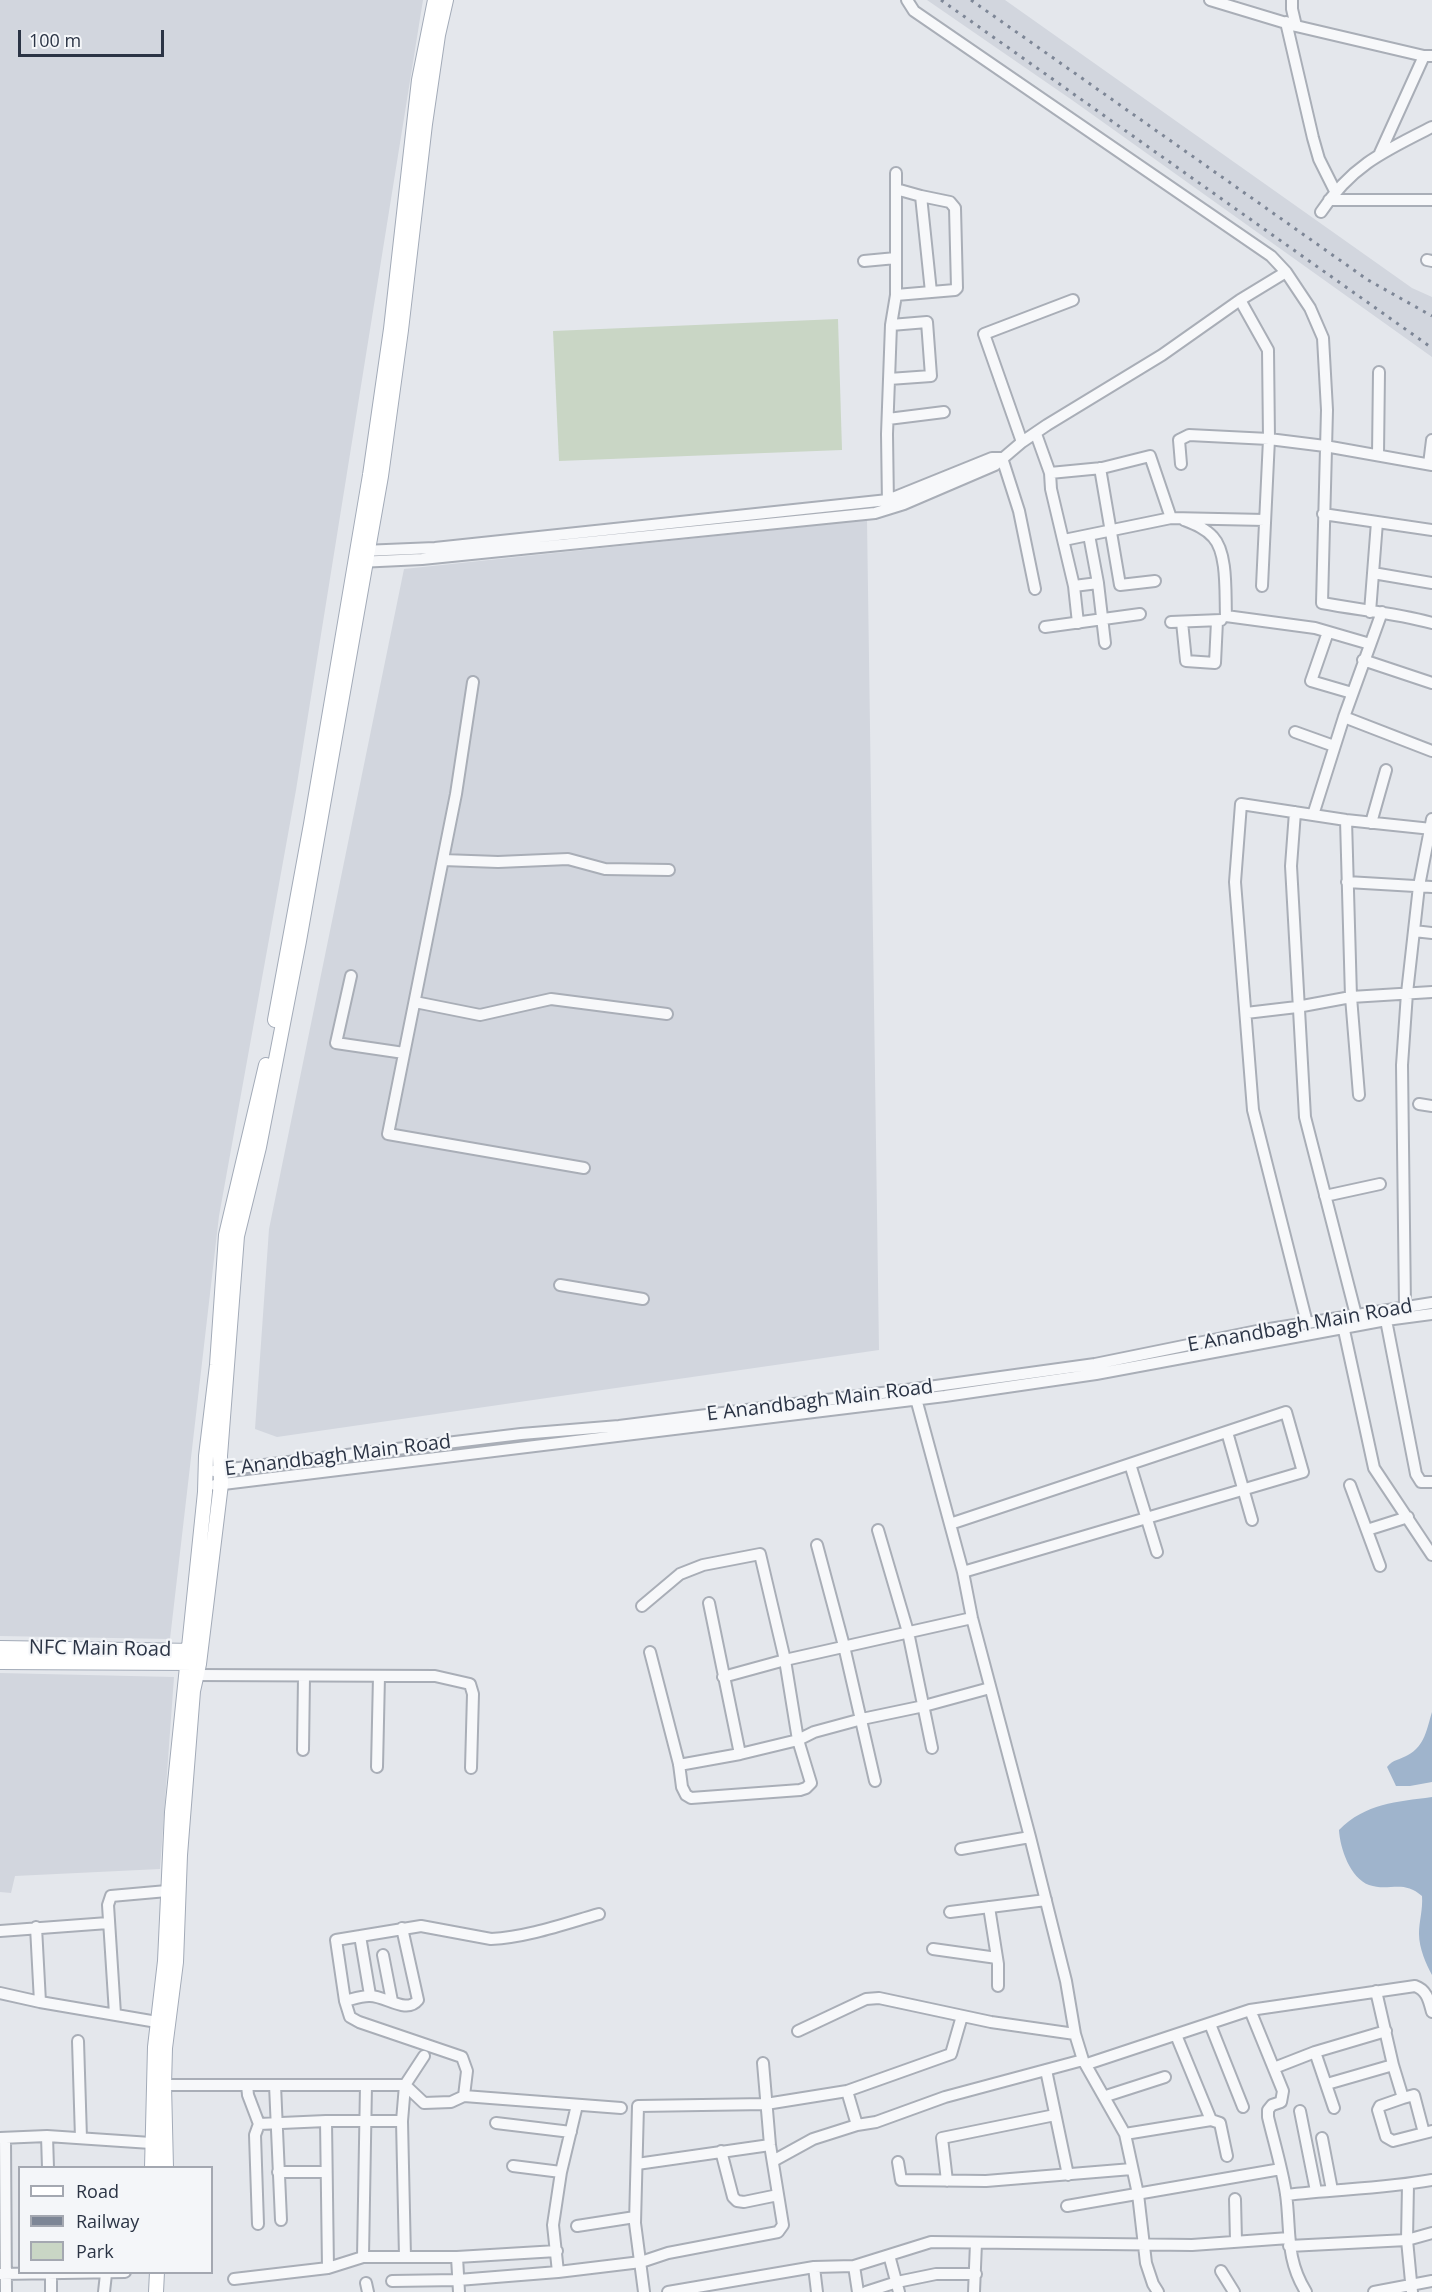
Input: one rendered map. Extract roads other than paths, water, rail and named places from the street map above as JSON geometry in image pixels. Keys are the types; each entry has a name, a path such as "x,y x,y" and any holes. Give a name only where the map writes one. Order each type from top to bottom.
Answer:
{"main road":[{"path":"152,2166 154,2057 165,1961 172,1812 221,1477 237,1236 261,1135 362,557 381,476 401,330 419,123 435,0"},
{"path":"422,100 446,0"},
{"path":"166,2166 165,2048 176,1962 180,1855 193,1691 205,1479 217,1365 226,1235 270,1048 321,793"},
{"name":"NFC Main Road","path":"0,1648 194,1660"},
{"name":"NFC Main Road","path":"0,1662 194,1660"},
{"path":"156,2292 157,2274"}],"street":[{"path":"907,0 914,11 1271,256 1286,272 1310,308 1323,338 1327,410 1322,603 1382,612 1432,623"},
{"path":"1210,0 1291,24 1428,56 1380,153"},
{"path":"1292,0 1291,24 1313,138 1332,195"},
{"path":"1321,212 1332,195 1380,153 1432,127"},
{"path":"888,505 891,325 896,296 896,173"},
{"path":"896,189 950,202 955,208 957,288 896,296"},
{"path":"1332,195 1431,199"},
{"path":"921,196 931,292"},
{"path":"864,261 896,258"},
{"path":"362,557 435,548 652,531 888,505 992,458 1002,458 1022,442 1162,355 1240,300 1286,272"},
{"path":"1022,442 984,334 1073,300"},
{"path":"1240,300 1268,350 1269,439 1262,586"},
{"path":"889,379 931,376 927,322 891,325"},
{"path":"1378,455 1380,372"},
{"path":"888,419 944,412"},
{"path":"1036,434 1050,473 1051,489 1074,586 1078,623"},
{"path":"1181,464 1179,440 1189,435 1269,439 1430,464 1432,440"},
{"path":"1050,473 1100,468 1150,456 1171,518"},
{"path":"1002,458 1019,511 1035,589"},
{"path":"1100,468 1120,585 1155,581"},
{"path":"1323,514 1432,530"},
{"path":"1064,540 1171,518 1265,520"},
{"path":"1184,520 1208,532 1219,546 1224,578 1221,619 1215,663 1186,661 1176,622 1221,619 1328,632 1370,644"},
{"path":"1370,612 1377,522"},
{"path":"1089,535 1106,643"},
{"path":"1373,573 1432,583"},
{"path":"1074,586 1098,582"},
{"path":"1312,815 1363,660 1382,612"},
{"path":"1045,627 1140,614"},
{"path":"1328,632 1311,681 1352,693"},
{"path":"1363,660 1432,683"},
{"path":"473,682 456,794 388,1134 584,1168"},
{"path":"1344,717 1432,751"},
{"path":"1295,732 1334,746"},
{"path":"1371,823 1386,770"},
{"path":"1307,1323 1253,1110 1235,882 1240,804 1371,823 1431,826 1419,886 1407,993 1402,1065 1405,1307"},
{"path":"1295,812 1291,866 1305,1118 1356,1315"},
{"path":"1346,820 1351,998 1359,1095"},
{"path":"443,860 498,862 568,859 605,869 669,870"},
{"path":"1347,882 1432,887"},
{"path":"1414,931 1432,933"},
{"path":"351,976 336,1043 404,1053"},
{"path":"1245,1013 1351,998 1432,992"},
{"path":"415,1002 480,1015 551,999 667,1014"},
{"path":"1419,1104 1432,1106"},
{"path":"1325,1196 1380,1184"},
{"path":"560,1285 643,1299"},
{"name":"E Anandbagh Main Road","path":"205,1479 520,1434 619,1426 1096,1374 1342,1323 1356,1315 1432,1303"},
{"name":"E Anandbagh Main Road","path":"915,1394 1095,1364 1307,1323 1386,1320 1432,1314"},
{"path":"1386,1320 1416,1474 1421,1482 1432,1482"},
{"path":"1342,1323 1374,1468 1432,1555"},
{"path":"915,1394 963,1572 972,1618 1046,1900 1066,1981 1075,2034 1085,2062 1106,2096 1125,2134 1138,2194 1146,2263 1158,2292"},
{"path":"950,1524 1286,1412 1303,1473 963,1572"},
{"path":"1227,1432 1252,1520"},
{"path":"1130,1464 1157,1552"},
{"path":"1350,1485 1380,1566"},
{"path":"1367,1530 1408,1517"},
{"path":"878,1530 908,1632 932,1748"},
{"path":"817,1545 862,1719 875,1781"},
{"path":"642,1606 680,1574 703,1565 760,1554 785,1660 798,1740 811,1783 800,1790 691,1798 686,1795 682,1787 679,1765 650,1652"},
{"path":"709,1603 740,1754"},
{"path":"723,1677 844,1646 972,1618"},
{"path":"194,1660 304,1677 435,1676 470,1684 473,1694 471,1768"},
{"path":"377,1767 379,1676"},
{"path":"303,1750 304,1677"},
{"path":"679,1765 798,1740 814,1732 862,1719 924,1706 990,1688"},
{"path":"961,1849 1030,1837"},
{"path":"115,2014 108,1923 108,1905 111,1896 167,1891"},
{"path":"950,1912 1046,1900"},
{"path":"989,1907 998,1958 998,1986"},
{"path":"464,2096 467,2072 462,2057 350,2017 345,2001 336,1940 402,1928 427,1926 480,1937 501,1938 599,1914"},
{"path":"0,1931 108,1923"},
{"path":"36,1927 40,2002"},
{"path":"345,2001 370,1995 406,2007 414,2005 417,2000 402,1928"},
{"path":"360,1935 370,1995"},
{"path":"933,1949 998,1958"},
{"path":"383,1955 392,2001"},
{"path":"773,2161 813,2139 857,2125 876,2122 945,2097 1085,2062 1250,2010 1415,1986 1422,1988 1428,1997 1432,2012"},
{"path":"1376,1991 1403,2098"},
{"path":"0,1993 157,2022"},
{"path":"798,2031 866,1999 879,1998 962,2016 1075,2034"},
{"path":"1250,2010 1283,2091 1281,2102 1272,2105 1268,2110 1268,2117 1286,2195 1289,2242 1296,2276 1306,2292"},
{"path":"644,2292 635,2217 638,2106 766,2104 848,2091 951,2054 962,2016"},
{"path":"1210,2024 1243,2107"},
{"path":"1274,2068 1315,2052 1386,2031"},
{"path":"1176,2035 1211,2120"},
{"path":"78,2041 81,2138"},
{"path":"1315,2052 1334,2108"},
{"path":"405,2257 402,2121 405,2085 424,2056"},
{"path":"392,2281 458,2280 558,2272 641,2262 668,2253 778,2232 783,2225 770,2145 763,2063"},
{"path":"1327,2084 1393,2065"},
{"path":"1046,2070 1068,2175"},
{"path":"1106,2096 1165,2077"},
{"path":"164,2085 405,2085 424,2103 451,2102 464,2096 621,2108"},
{"path":"247,2085 258,2124 255,2135 258,2224"},
{"path":"274,2085 278,2122 281,2220"},
{"path":"363,2257 366,2085"},
{"path":"848,2091 857,2125"},
{"path":"1414,2095 1428,2132 1393,2141 1386,2137 1378,2110 1380,2106 1414,2095"},
{"path":"558,2272 553,2225 561,2172 577,2105"},
{"path":"1300,2111 1316,2192"},
{"path":"947,2181 942,2138 1055,2115"},
{"path":"1125,2134 1211,2120 1220,2123 1227,2156"},
{"path":"326,2121 328,2268"},
{"path":"258,2124 402,2121"},
{"path":"496,2122 572,2132"},
{"path":"6,2292 3,2274 2,2138 47,2136 152,2143"},
{"path":"47,2136 48,2166"},
{"path":"1322,2138 1332,2190"},
{"path":"637,2163 770,2145"},
{"path":"721,2151 733,2197 737,2201 744,2202 778,2195"},
{"path":"898,2162 901,2180 986,2181 1132,2169"},
{"path":"513,2166 561,2172"},
{"path":"1067,2206 1281,2169"},
{"path":"278,2172 325,2172"},
{"path":"1286,2195 1408,2185 1432,2180"},
{"path":"1408,2185 1407,2240 1411,2289"},
{"path":"1235,2199 1236,2241"},
{"path":"577,2226 635,2217"},
{"path":"668,2292 712,2289 814,2267 854,2266 931,2242 1192,2245 1236,2241 1407,2240 1432,2233"},
{"path":"974,2292 976,2242"},
{"path":"234,2279 328,2268 363,2257 457,2257 557,2251"},
{"path":"890,2255 898,2287"},
{"path":"457,2257 459,2292"},
{"path":"854,2266 858,2292"},
{"path":"814,2267 817,2292"},
{"path":"1221,2271 1233,2292"},
{"path":"3,2274 18,2274"},
{"path":"51,2274 51,2292"},
{"path":"104,2292 106,2274"},
{"path":"866,2292 898,2287 936,2274 976,2274"},
{"path":"1374,2292 1411,2289 1432,2281"}],"water":[{"path":"1432,1712 1432,1782 1396,1786 1387,1767 1418,1747"},
{"path":"1432,1797 1432,1975 1423,1956 1419,1939 1422,1896 1409,1888 1376,1887 1362,1881 1347,1862 1339,1830 1360,1814 1382,1805"}],"railway":[{"path":"941,0 1432,348"},
{"path":"971,0 1368,280 1432,316"}]}
